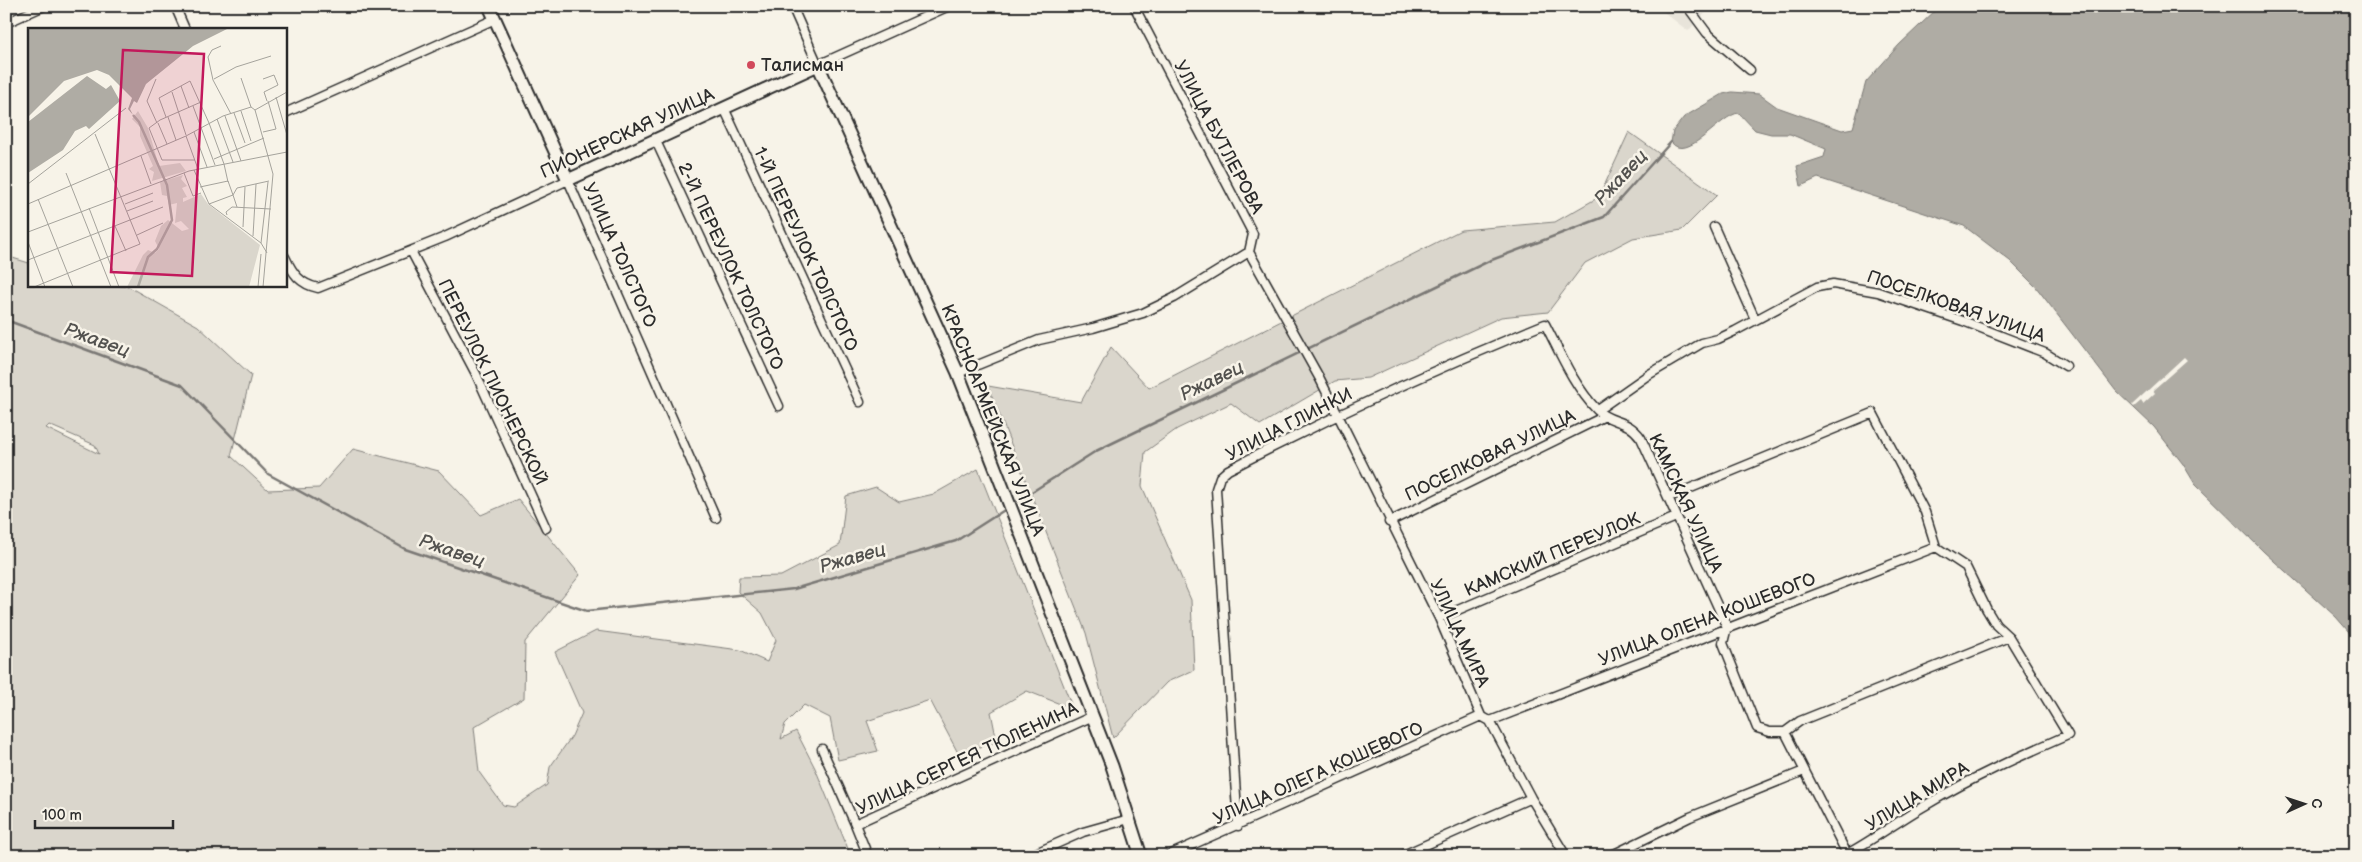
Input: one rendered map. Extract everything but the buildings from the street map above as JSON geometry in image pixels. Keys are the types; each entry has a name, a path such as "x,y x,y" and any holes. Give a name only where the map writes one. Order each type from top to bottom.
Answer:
{"street":[{"path":"6,23 44,6"},
{"path":"175,6 185,28"},
{"name":"УЛИЦА ТОЛСТОГО","path":"490,6 716,518"},
{"name":"КРАСНОАРМЕЙСКАЯ УЛИЦА","path":"792,6 958,373 1112,766 1141,856"},
{"name":"ПИОНЕРСКАЯ УЛИЦА","path":"286,259 292,273 301,282 318,288 411,251 949,6"},
{"name":"УЛИЦА БУТЛЕРОВА","path":"1134,6 1253,234 1249,252"},
{"path":"1688,6 1707,33 1750,70"},
{"path":"286,114 495,19"},
{"name":"1-Й ПЕРЕУЛОК ТОЛСТОГО","path":"724,108 860,402"},
{"name":"2-Й ПЕРЕУЛОК ТОЛСТОГО","path":"656,139 779,406"},
{"path":"1714,227 1756,319"},
{"name":"ПЕРЕУЛОК ПИОНЕРСКОЙ","path":"411,251 476,374 546,528"},
{"path":"958,373 1038,340 1084,330 1143,312 1174,298 1249,252 1320,379 1337,416"},
{"name":"ПОСЕЛКОВАЯ УЛИЦА","path":"1598,410 1648,375 1702,343 1718,339 1817,286 1833,284 1878,292 2018,341 2045,353 2066,366"},
{"name":"УЛИЦА ГЛИНКИ","path":"1238,826 1216,489 1220,477 1228,470 1337,416 1441,367 1544,324 1581,390 1598,410"},
{"name":"КАМСКАЯ УЛИЦА","path":"1598,410 1605,416 1634,428 1641,438 1727,627"},
{"path":"1669,497 1873,413 1925,512 1936,547 1966,567 1996,625 2009,637 1800,721 1785,732 1770,732 1757,728 1723,643 1727,627"},
{"name":"УЛИЦА МИРА","path":"1337,416 1439,618 1481,716 1490,721"},
{"name":"ПОСЕЛКОВАЯ УЛИЦА","path":"1389,522 1605,416"},
{"name":"КАМСКИЙ ПЕРЕУЛОК","path":"1439,618 1676,517"},
{"name":"УЛИЦА ОЛЕНА КОШЕВОГО","path":"1490,721 1936,547"},
{"name":"УЛИЦА МИРА","path":"1846,855 1926,805 2005,763 2068,735 2009,637"},
{"name":"УЛИЦА СЕРГЕЯ ТЮЛЕНИНА","path":"868,856 855,824 1093,716"},
{"name":"УЛИЦА ОЛЕГА КОШЕВОГО","path":"1168,856 1481,716"},
{"path":"1490,721 1531,798 1566,856"},
{"path":"1785,732 1846,855"},
{"path":"822,749 855,824"},
{"path":"1610,856 1690,817 1804,771"},
{"path":"1401,856 1531,798"},
{"path":"1029,856 1083,832 1129,819"}],"shaded area":[{"path":"1656,6 1712,6 1688,31"},
{"path":"1940,6 2356,6 2356,652 2349,632 2336,617 2264,552 2195,484 2183,464 2154,427 2116,391 2036,287 2010,261 1964,226 1818,178 1801,186 1797,166 1824,157 1826,149 1790,134 1771,134 1755,130 1739,113 1732,115 1695,143 1686,147 1678,147 1671,142 1673,131 1684,117 1723,94 1732,92 1759,94 1777,107 1842,130 1853,128 1866,82 1899,45"},
{"path":"1629,132 1717,195 1682,230 1633,238 1585,263 1548,312 1501,317 1368,378 1335,381 1260,425 1231,403 1177,429 1145,452 1142,486 1191,600 1194,670 1167,682 1113,738 1086,633 988,386 1081,402 1111,347 1149,388 1461,230 1555,222 1599,197"},
{"path":"6,256 28,263 28,286 129,287 198,326 251,375 231,456 268,490 319,488 353,449 439,471 481,515 518,499 580,575 525,642 524,698 474,727 479,772 503,805 514,807 547,785 550,767 572,736 582,713 555,652 596,631 740,650 767,662 776,640 762,613 738,592 739,577 781,576 840,545 846,496 876,487 899,502 934,494 978,469 1073,709 1027,691 991,712 997,742 958,753 930,700 867,721 878,751 838,760 830,718 804,705 785,724 781,739 796,731 815,768 851,856 6,856","holes":["49,425 95,445 99,454 46,428"]}],"pier":[{"path":"2184,357 2187,360 2153,390 2155,393 2143,404 2141,401 2134,407 2132,405"}],"waterway":[{"name":"Ржавец","path":"1013,504 1096,451 1489,261 1604,217 1671,142"},
{"name":"Ржавец","path":"6,320 182,385 268,474 405,549 587,611 794,589 956,541 1006,509"}],"place":[{"name":"Талисман","path":"751,65"}]}
